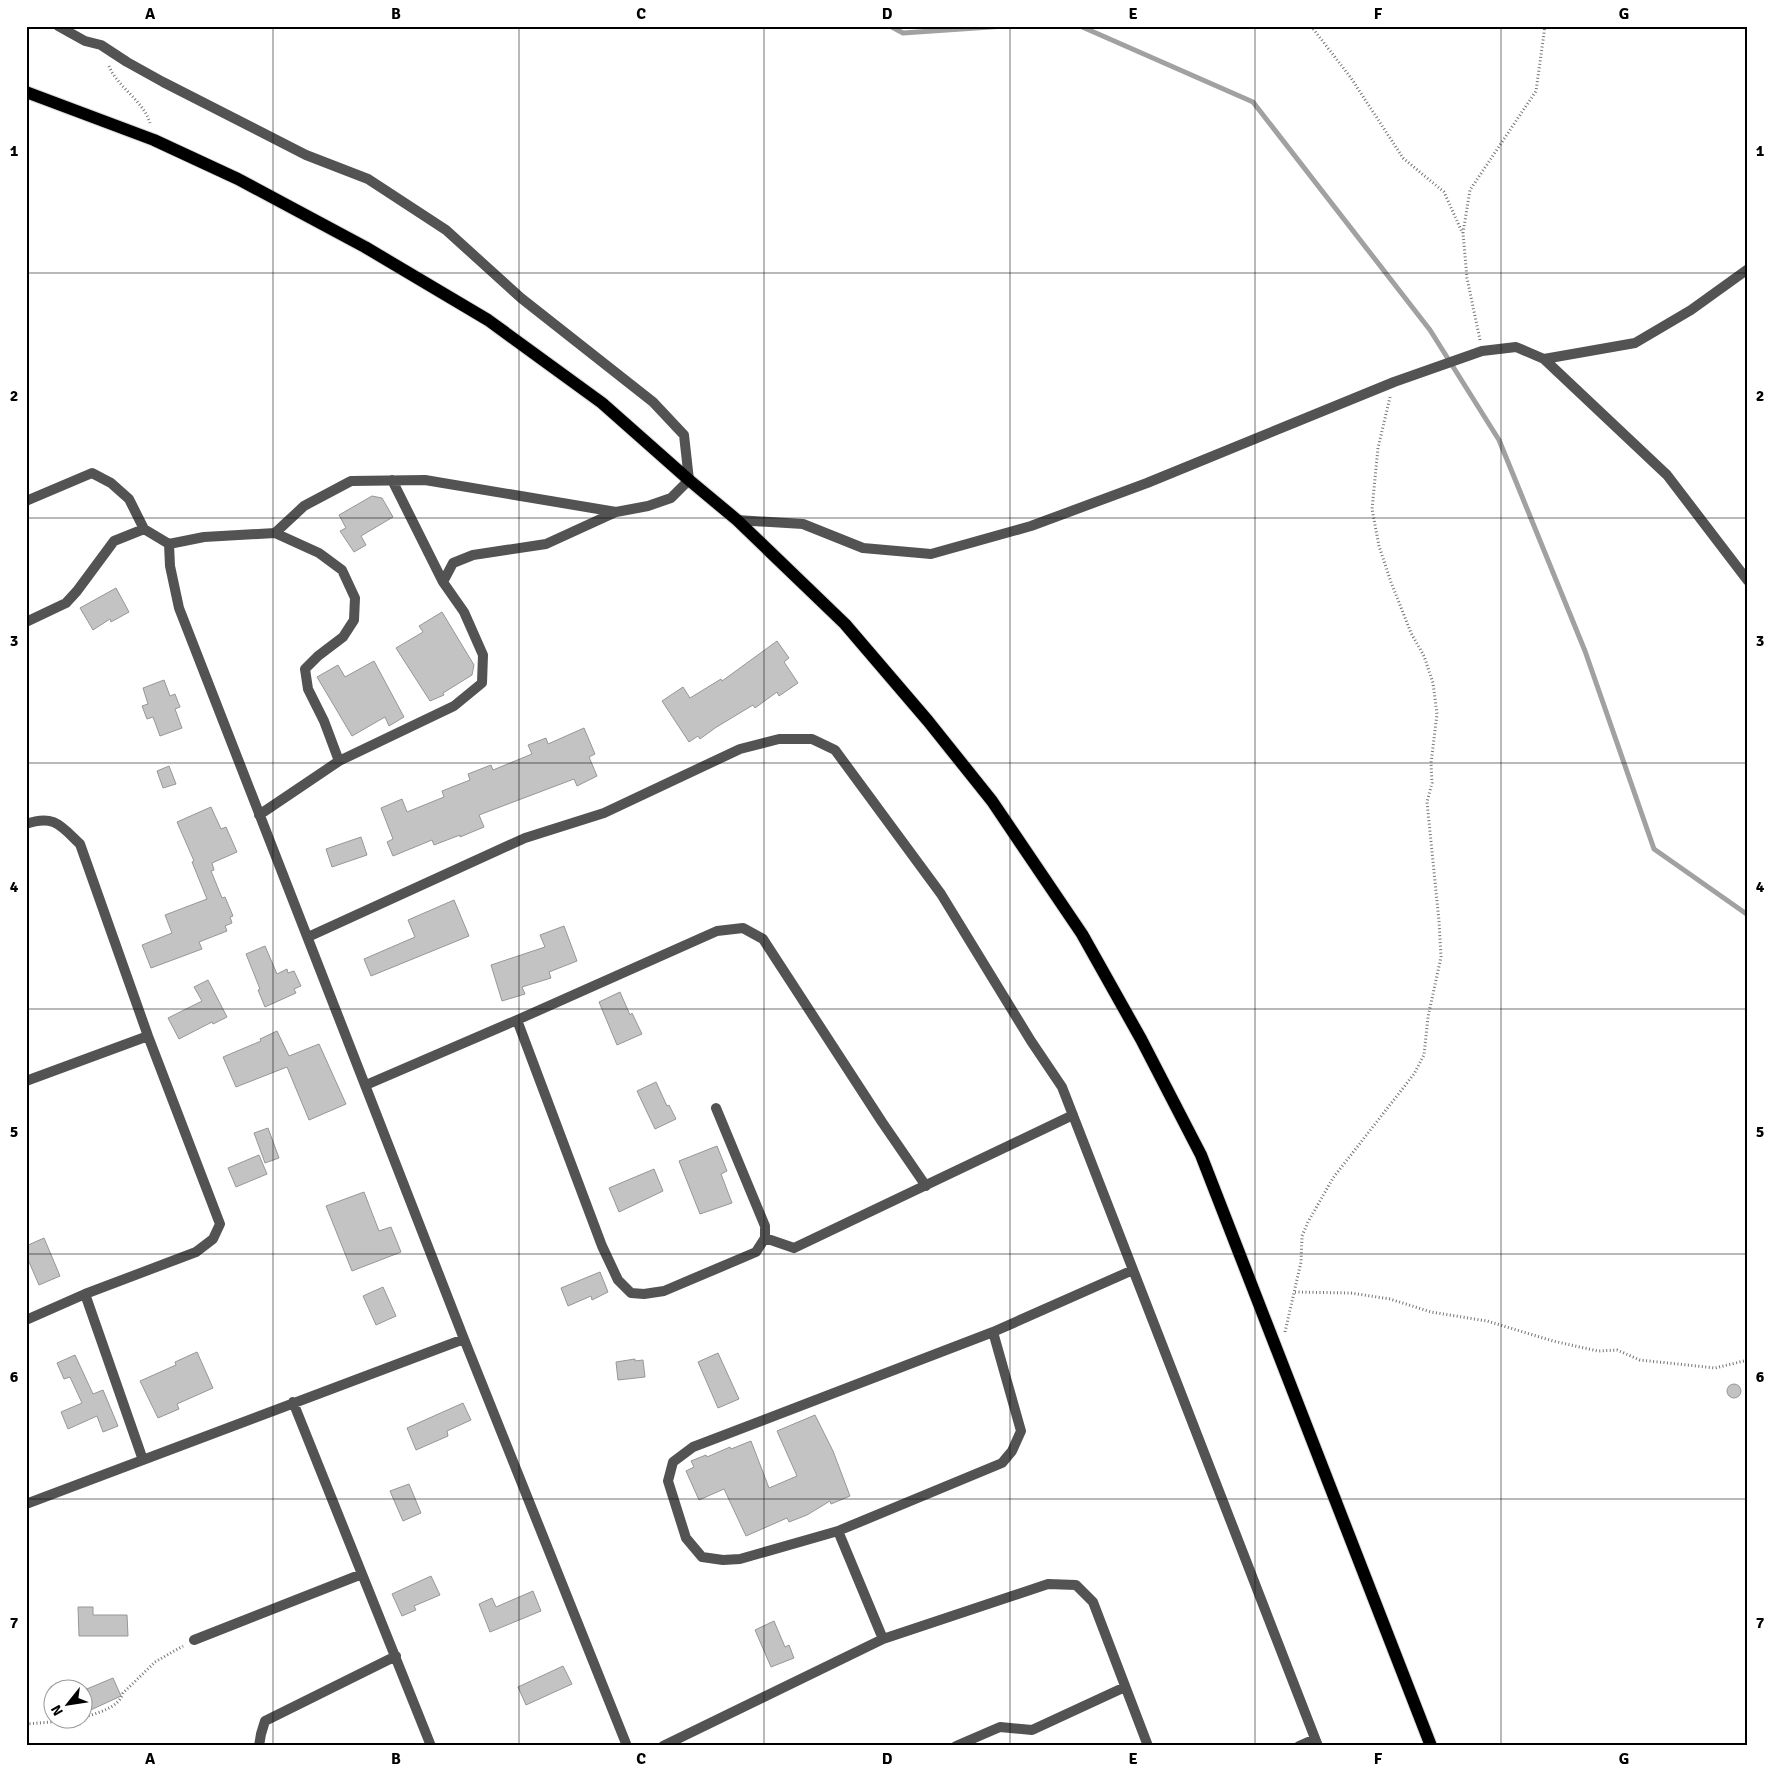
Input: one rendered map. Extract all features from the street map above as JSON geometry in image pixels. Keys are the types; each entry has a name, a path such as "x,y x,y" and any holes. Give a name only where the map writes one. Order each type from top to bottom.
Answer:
{"main road":[{"path":"26,92 154,140 238,179 365,246 488,320 602,403 737,520 845,624 928,721 992,801 1082,934 1141,1039 1201,1155 1431,1746"}],"street":[{"path":"58,26 85,41 95,43 163,82 306,155 368,179 446,230 522,298 653,402 684,435 689,480 671,498 648,506 616,512 546,544 473,555 453,563 443,582"},
{"path":"1544,359 1636,343 1691,310 1748,269"},
{"path":"737,520 803,524 863,548 931,554 1040,523 1156,479 1394,382 1416,376 1482,351 1516,347 1544,359 1667,474 1748,581"},
{"path":"26,500 92,473 110,483 129,499 144,530 169,544 204,536 275,533 319,553 342,570 355,598 354,620 343,638 318,656 305,669 308,689 324,721 338,761"},
{"path":"259,814 338,761 454,706 482,683 483,655 464,612 443,582 392,480"},
{"path":"275,533 304,506 350,481 425,480 616,512"},
{"path":"26,622 66,603 114,541 144,530"},
{"path":"169,544 170,566 179,608 464,1339 628,1746"},
{"path":"308,936 525,838 604,812 740,749 779,740 812,739 835,750 941,894 1031,1041 1062,1087 1317,1742 1299,1746"},
{"path":"26,824 36,820 56,822 80,844 148,1036 220,1224 213,1239 196,1252 86,1294 26,1320"},
{"path":"366,1085 717,931 744,928 763,939 926,1186"},
{"path":"516,1020 602,1246 618,1280 631,1293 644,1294 664,1291 756,1252 765,1238 765,1226 716,1108"},
{"path":"26,1081 148,1036"},
{"path":"765,1238 794,1248 1073,1115"},
{"path":"993,1332 1021,1432 1012,1451 1002,1463 838,1531 740,1559 722,1560 702,1557 686,1538 668,1481 673,1462 693,1448 993,1332 1133,1270"},
{"path":"86,1294 143,1460"},
{"path":"26,1504 464,1339"},
{"path":"293,1402 431,1746"},
{"path":"838,1531 883,1639"},
{"path":"194,1640 362,1574"},
{"path":"663,1746 883,1639 1048,1584 1076,1585 1093,1602 1148,1746"},
{"path":"259,1746 266,1721 396,1656"},
{"path":"956,1746 1000,1727 1032,1730 1125,1687"}],"path":[{"path":"1311,26 1351,78 1403,158 1444,192 1462,232"},
{"path":"1482,351 1467,278 1462,232 1470,190 1536,91 1545,26"},
{"path":"95,43 118,82 138,102 149,119 154,140"},
{"path":"1279,1356 1301,1262 1302,1236 1333,1178 1414,1074 1424,1055 1428,1017 1441,957 1427,802 1432,783 1431,762 1437,714 1433,683 1424,656 1411,633 1394,591 1380,546 1372,509 1378,448 1394,382"},
{"path":"1294,1292 1351,1293 1390,1299 1431,1312 1487,1321 1553,1341 1598,1351 1617,1350 1640,1360 1715,1368 1748,1360"},
{"path":"92,1714 121,1700 123,1693 155,1662 194,1640"},
{"path":"26,1724 42,1723"}],"building":[{"path":"372,496 382,498 393,517 361,536 366,545 354,552 340,531 346,528 339,515"},
{"path":"116,588 129,612 111,622 110,619 93,630 80,608"},
{"path":"442,612 474,665 472,675 443,693 444,695 430,701 396,648 423,632 419,626"},
{"path":"777,641 789,658 784,662 798,683 779,696 777,692 755,708 753,705 700,739 698,736 689,742 662,701 683,687 690,698 721,679 722,681"},
{"path":"374,661 404,717 389,726 385,717 352,736 317,677 338,665 345,677"},
{"path":"164,680 170,696 175,694 180,707 175,709 182,728 160,736 153,717 147,719 142,706 148,704 143,688"},
{"path":"584,728 595,754 589,757 597,776 577,786 574,779 479,815 484,827 460,837 460,835 434,845 432,840 393,856 387,842 393,839 381,808 402,799 407,812 444,797 442,791 470,780 468,774 491,765 493,770 532,754 528,745 546,738 548,744"},
{"path":"169,766 176,784 163,788 157,771"},
{"path":"211,807 221,829 226,827 237,852 212,863 214,870 211,871 222,898 225,897 233,916 230,917 232,923 225,926 227,931 199,942 202,949 151,968 142,945 172,933 165,915 207,899 192,862 194,861 177,822"},
{"path":"361,837 367,855 332,867 326,849"},
{"path":"454,900 469,936 371,976 364,959 415,937 408,920"},
{"path":"564,926 577,961 549,972 551,978 522,987 525,994 502,1001 491,965 545,947 540,935"},
{"path":"265,946 277,974 287,969 288,973 294,971 301,986 294,989 296,993 265,1007 246,954"},
{"path":"208,980 227,1017 213,1024 212,1022 179,1039 168,1018 202,1001 194,987"},
{"path":"620,992 630,1015 632,1013 642,1034 617,1045 599,1002"},
{"path":"277,1031 289,1056 319,1044 346,1104 309,1120 287,1067 236,1087 223,1057 261,1041 260,1039"},
{"path":"656,1082 667,1106 669,1105 676,1119 655,1129 637,1091"},
{"path":"268,1128 279,1158 265,1163 254,1133"},
{"path":"717,1146 727,1171 721,1174 732,1203 700,1214 679,1161"},
{"path":"259,1155 267,1174 236,1187 228,1168"},
{"path":"654,1169 663,1191 619,1212 609,1188"},
{"path":"364,1192 379,1231 391,1227 401,1252 352,1271 326,1206"},
{"path":"44,1238 60,1276 39,1285 26,1255 26,1246"},
{"path":"600,1272 608,1292 592,1300 591,1296 568,1306 561,1288"},
{"path":"383,1287 396,1316 376,1325 363,1296"},
{"path":"197,1352 213,1388 177,1404 179,1409 158,1418 140,1381 176,1365 175,1362"},
{"path":"718,1353 739,1399 718,1408 698,1362"},
{"path":"75,1355 93,1394 103,1390 118,1426 103,1432 97,1416 68,1429 61,1412 82,1403 70,1377 64,1379 57,1363"},
{"path":"635,1359 635,1361 643,1360 645,1377 618,1380 616,1362"},
{"path":"1731,1384 1737,1384 1741,1391 1737,1398 1731,1398 1727,1394 1727,1388"},
{"path":"463,1403 471,1420 447,1431 448,1436 416,1450 407,1428"},
{"path":"815,1415 833,1451 850,1496 831,1504 830,1501 807,1515 789,1522 787,1518 746,1536 724,1489 699,1500 686,1471 694,1467 691,1461 751,1441 769,1488 797,1476 777,1431"},
{"path":"409,1484 421,1513 403,1521 390,1491"},
{"path":"431,1576 440,1595 414,1606 416,1610 402,1616 392,1594"},
{"path":"533,1591 541,1611 490,1632 479,1604 492,1598 496,1607"},
{"path":"78,1607 93,1607 93,1615 127,1615 128,1636 79,1636"},
{"path":"774,1621 785,1647 789,1645 794,1658 771,1667 755,1630"},
{"path":"563,1666 572,1684 526,1705 518,1687"},
{"path":"113,1678 121,1696 92,1709 92,1687"}],"waterway":[{"path":"890,26 903,33 1005,26"},
{"path":"1080,26 1253,102 1430,330 1499,440 1585,651 1654,849 1748,915"}]}
